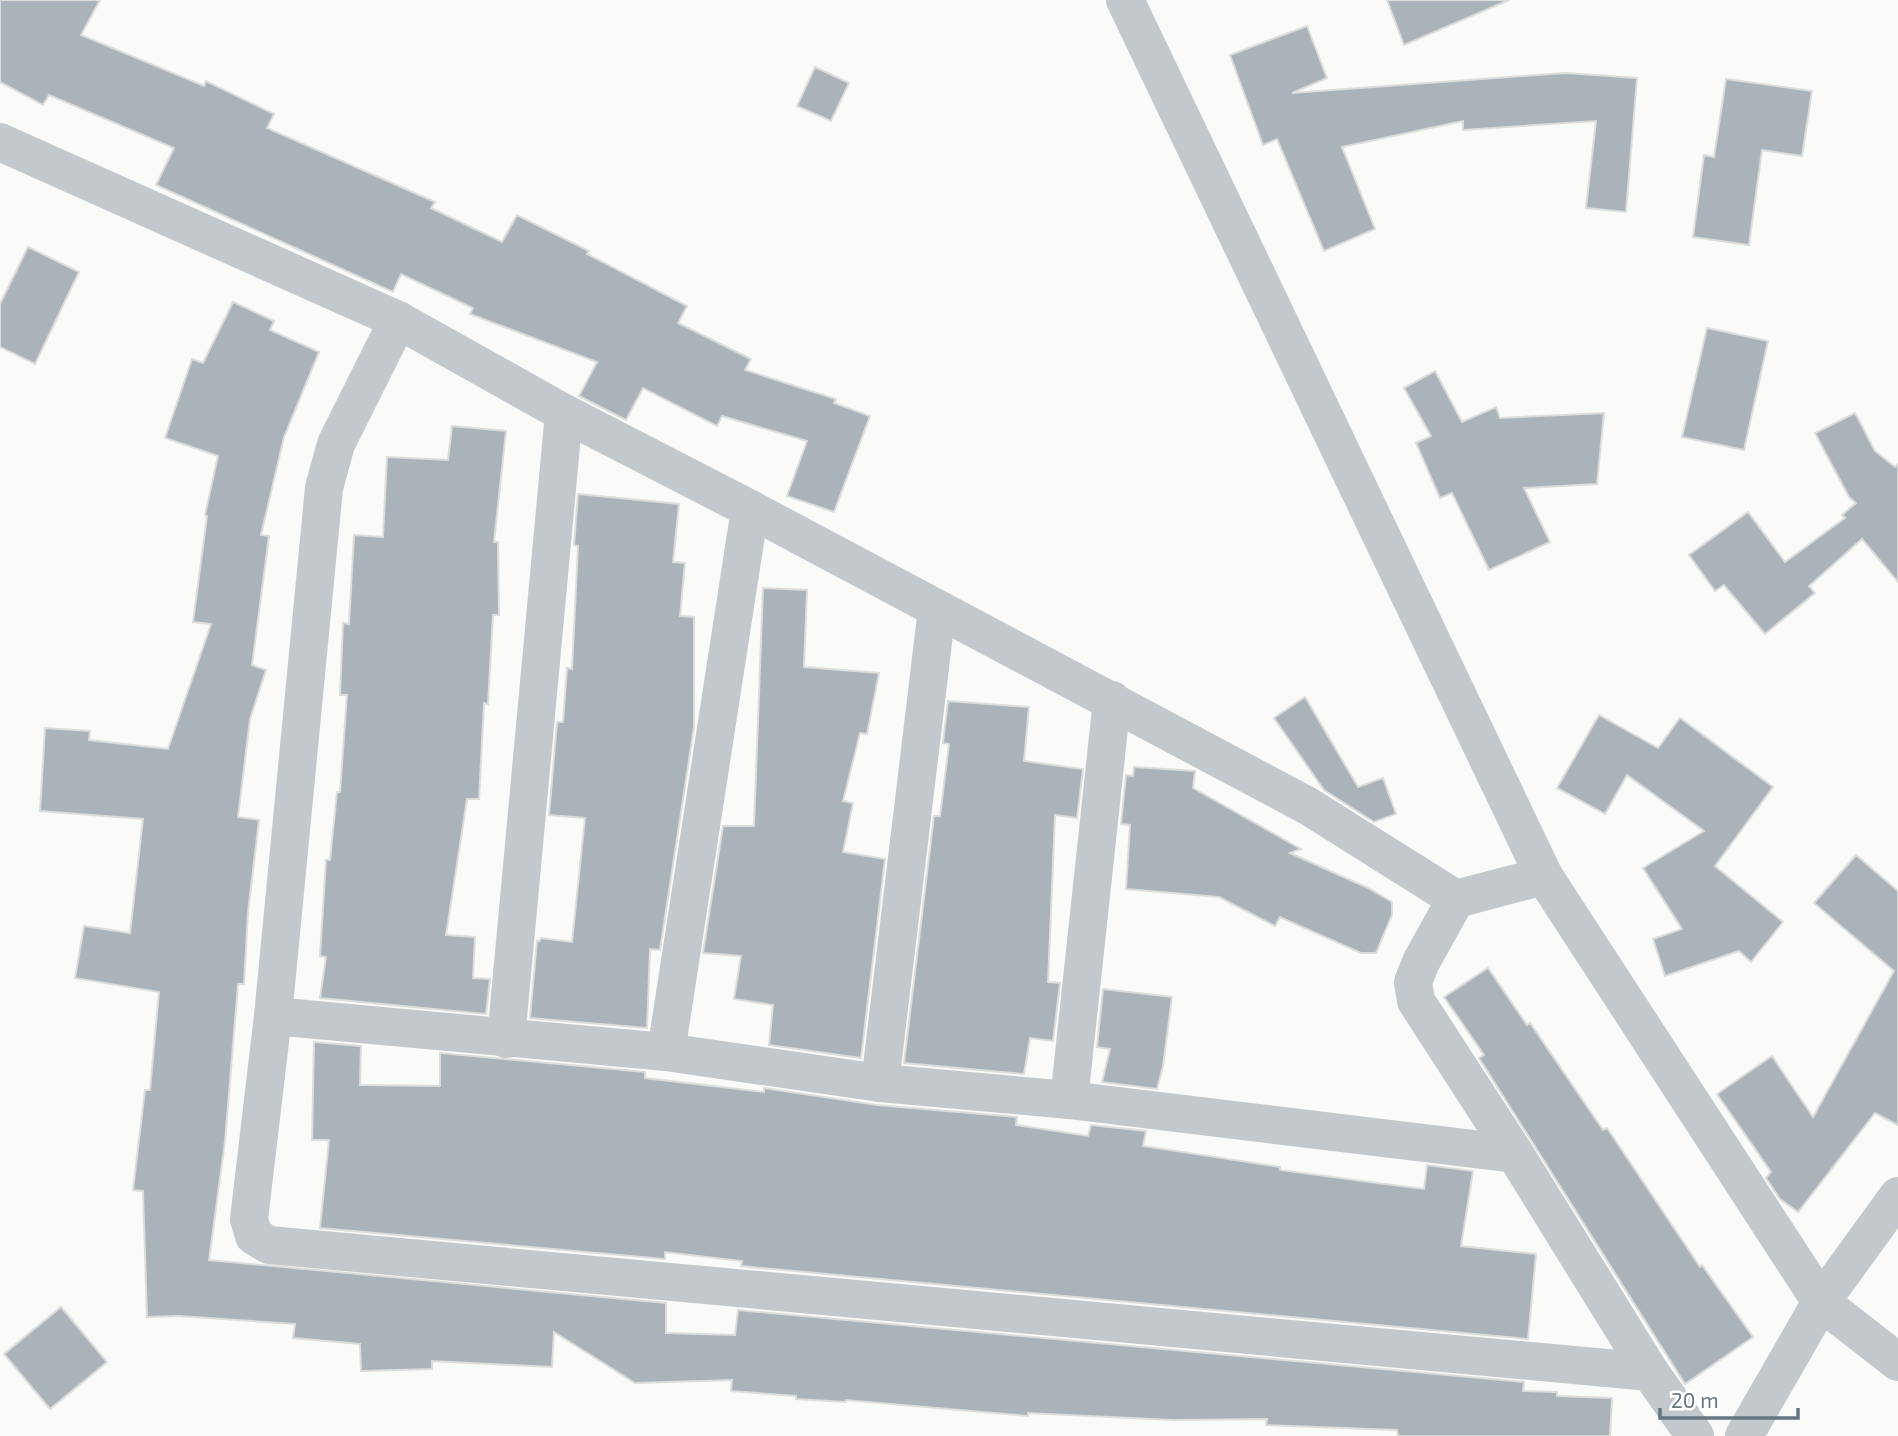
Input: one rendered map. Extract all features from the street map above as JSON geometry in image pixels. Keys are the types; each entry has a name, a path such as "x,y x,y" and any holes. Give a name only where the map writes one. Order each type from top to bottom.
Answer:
{"street":[{"path":"1125,0 1544,876 1821,1302 1898,1362"},
{"path":"0,142 398,320 564,412 1308,806 1456,899"},
{"path":"398,320 336,444 324,488 273,1017 248,1219 254,1236 268,1245 1650,1373"},
{"path":"506,1039 564,412"},
{"path":"666,1052 750,509"},
{"path":"880,1083 937,609"},
{"path":"1069,1100 1112,700"},
{"path":"1544,876 1456,899 1413,982 1416,1001 1515,1154 1650,1373 1695,1436"},
{"path":"273,1017 666,1052 880,1083 1069,1100 1515,1154"},
{"path":"1744,1436 1821,1302 1898,1196"}],"building":[{"path":"0,0 100,0 81,35 204,86 206,81 274,114 267,128 435,202 431,208 502,242 517,215 589,251 587,254 687,306 678,323 751,359 745,370 836,399 834,403 870,416 834,512 787,496 807,441 722,416 717,426 643,388 626,420 579,396 597,362 470,314 473,308 401,274 393,292 156,185 174,148 49,95 43,105 0,82"},
{"path":"1387,0 1509,0 1404,45"},
{"path":"1307,26 1327,78 1292,93 1565,73 1637,78 1626,212 1586,208 1596,121 1463,130 1463,121 1342,147 1375,229 1324,251 1277,139 1263,145 1230,55"},
{"path":"815,67 849,83 831,121 797,106"},
{"path":"1726,79 1812,91 1802,156 1762,150 1749,245 1693,237 1704,155 1714,157"},
{"path":"28,247 79,272 35,364 0,347 0,304"},
{"path":"233,302 274,321 270,330 319,352 284,437 261,535 269,536 252,665 266,670 250,719 238,817 259,820 248,912 244,984 238,984 225,1141 209,1260 666,1303 666,1333 735,1335 738,1310 1524,1382 1523,1391 1557,1392 1557,1396 1612,1398 1610,1436 1398,1436 1397,1430 1266,1425 1267,1419 1173,1420 1028,1413 1028,1416 846,1400 796,1399 796,1396 731,1391 732,1380 635,1383 554,1332 552,1367 432,1361 432,1369 361,1371 360,1344 293,1338 295,1324 179,1316 147,1317 143,1191 133,1190 145,1090 150,1090 159,992 75,978 84,926 130,933 143,819 40,811 45,728 90,731 89,740 168,749 211,624 193,622 205,515 218,456 165,438 192,359 203,363"},
{"path":"1707,328 1768,341 1744,450 1682,437"},
{"path":"1435,371 1462,422 1496,407 1500,418 1604,413 1597,484 1524,488 1550,542 1489,570 1452,493 1440,498 1416,443 1431,436 1404,388"},
{"path":"1855,413 1875,451 1895,467 1898,464 1898,582 1862,539 1809,586 1815,593 1765,634 1724,585 1715,591 1689,555 1748,512 1785,562 1845,518 1842,515 1856,503 1849,497 1815,433"},
{"path":"452,426 506,431 494,542 498,542 499,615 493,615 488,704 484,703 479,799 467,799 446,935 475,937 473,978 490,979 486,1014 320,998 326,957 320,956 326,860 330,860 337,792 340,792 347,695 340,695 343,623 349,624 354,535 383,537 387,457 448,460"},
{"path":"578,494 679,504 673,562 685,563 680,616 694,617 694,727 660,950 650,949 647,1028 530,1018 537,941 541,938 572,942 585,818 549,815 557,722 563,722 567,668 572,669 578,546 574,545"},
{"path":"763,588 807,590 804,667 879,673 867,734 860,733 843,801 853,803 843,852 885,859 861,1058 769,1045 773,1005 734,999 741,956 703,953 723,826 754,826"},
{"path":"1305,697 1358,787 1383,778 1396,814 1374,822 1324,790 1274,718"},
{"path":"948,701 1029,707 1024,761 1083,769 1077,818 1055,815 1048,982 1060,983 1053,1041 1030,1038 1024,1074 904,1063 934,816 940,816 949,744 943,743"},
{"path":"1599,715 1658,748 1680,718 1773,787 1715,866 1783,922 1751,962 1739,951 1665,976 1653,939 1682,929 1643,868 1704,831 1627,775 1605,814 1557,788"},
{"path":"1134,767 1195,771 1193,788 1301,849 1290,853 1368,888 1392,902 1392,915 1376,953 1361,953 1280,917 1275,926 1219,897 1126,889 1130,825 1121,824 1126,775 1133,776"},
{"path":"1856,855 1898,891 1898,1125 1875,1113 1798,1212 1780,1199 1766,1178 1771,1172 1717,1094 1772,1056 1813,1117 1894,971 1814,903"},
{"path":"1488,968 1527,1025 1530,1023 1603,1130 1607,1128 1700,1267 1702,1265 1753,1337 1685,1384 1479,1058 1484,1055 1444,997"},
{"path":"1103,989 1172,997 1163,1066 1157,1089 1102,1082 1110,1049 1097,1047"},
{"path":"314,1042 361,1046 360,1085 440,1086 440,1053 645,1072 645,1078 764,1092 764,1088 877,1105 1017,1117 1016,1125 1088,1136 1091,1125 1146,1131 1143,1146 1280,1167 1280,1170 1424,1189 1427,1165 1473,1171 1461,1246 1536,1254 1528,1339 741,1266 742,1261 665,1252 665,1259 320,1228 329,1140 312,1140"},
{"path":"61,1307 107,1362 50,1409 4,1354"}]}
